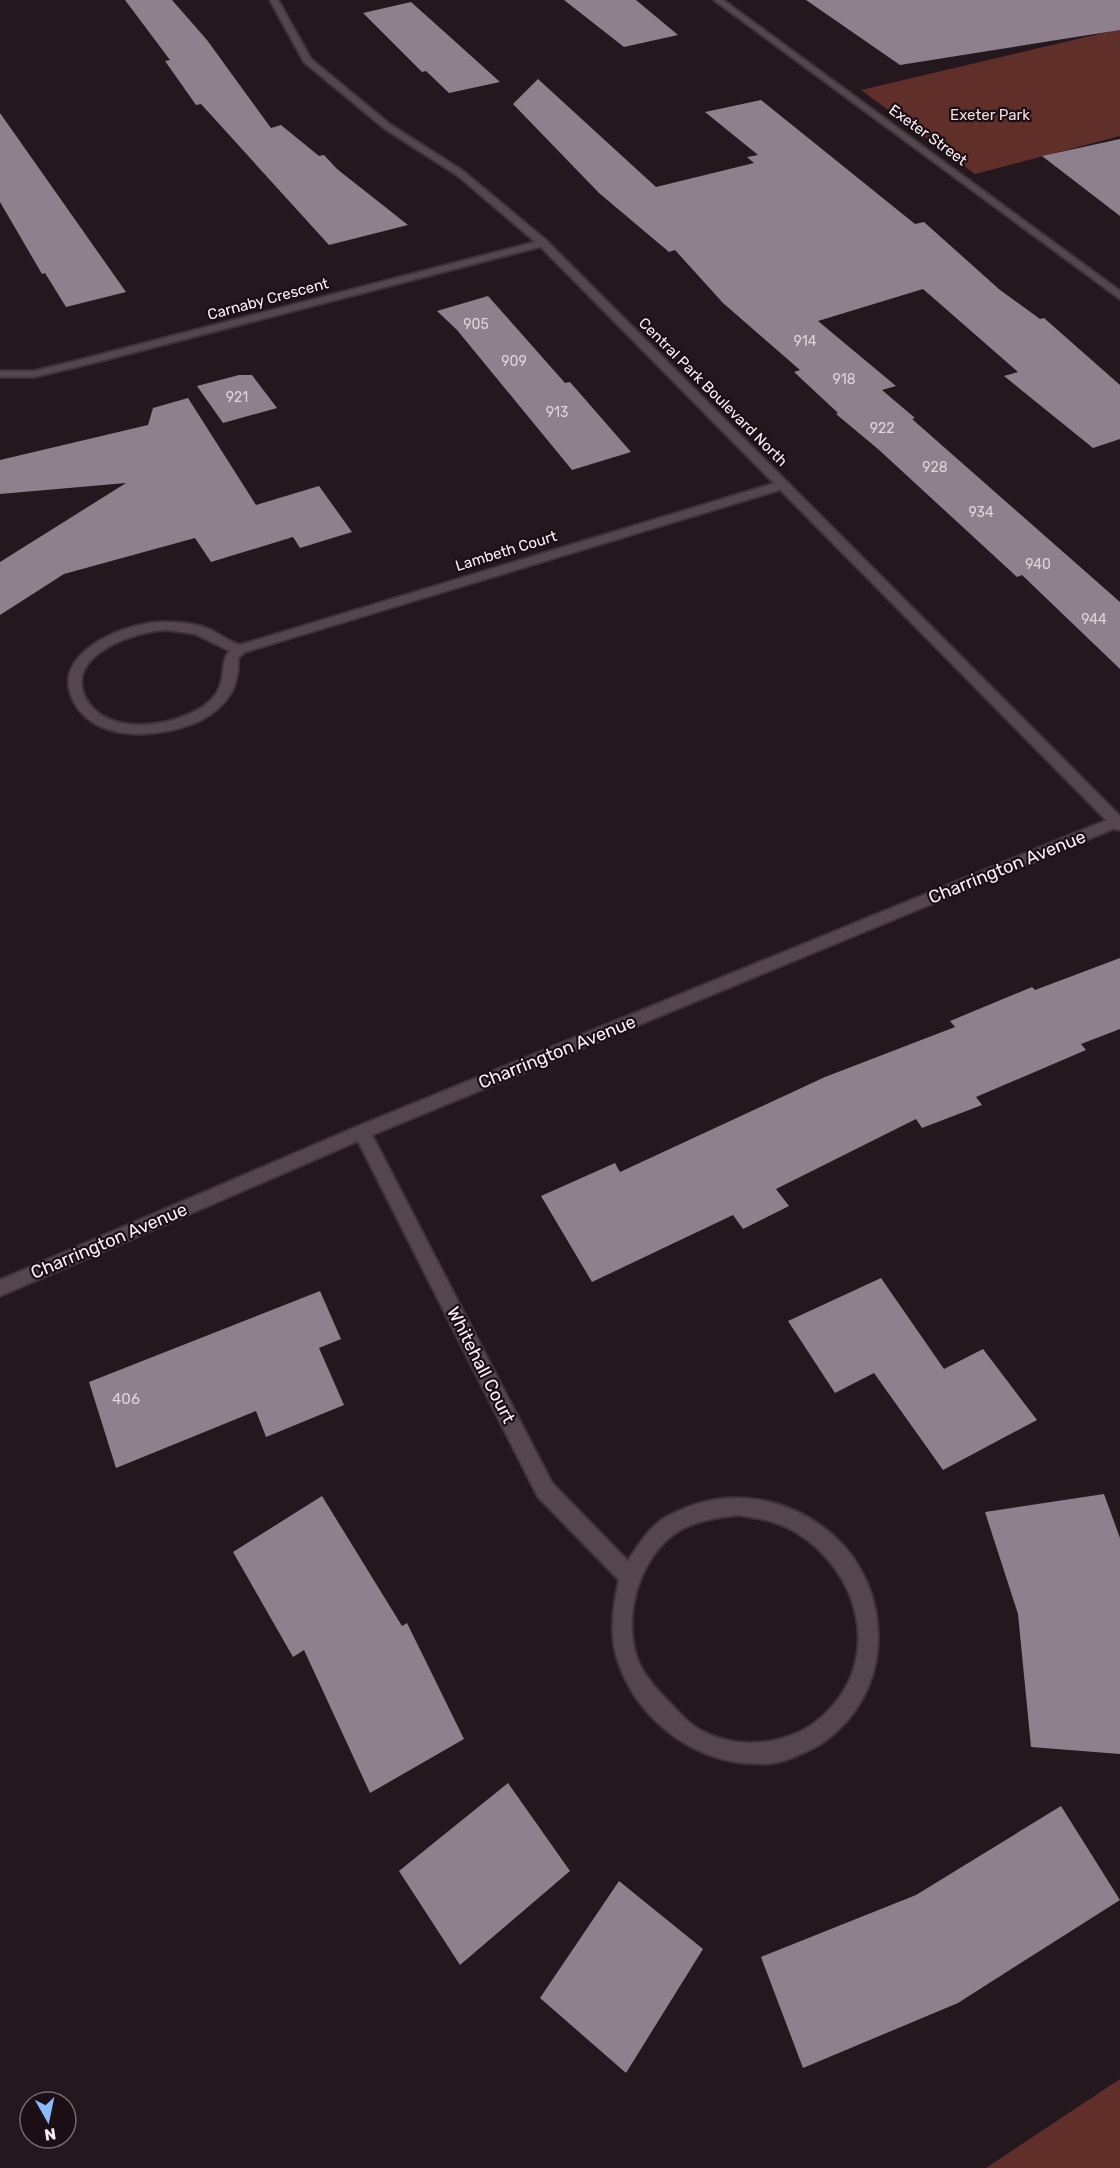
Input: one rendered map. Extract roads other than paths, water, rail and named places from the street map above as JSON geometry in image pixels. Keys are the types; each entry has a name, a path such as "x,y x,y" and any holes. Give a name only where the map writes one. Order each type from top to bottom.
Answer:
{"street":[{"name":"Central Park Boulevard North","path":"274,0 307,60 388,127 460,173 543,243 1118,823"},
{"name":"Exeter Street","path":"718,0 1120,296"},
{"name":"Carnaby Crescent","path":"0,374 34,374 85,362 543,243"},
{"name":"Lambeth Court","path":"240,649 782,485"},
{"path":"166,626 192,629 208,634 224,646 240,649 231,657 233,675 226,692 214,706 199,715 170,726 142,730 122,728 98,720 78,700 75,682 84,660 100,645 117,635 143,628 166,626"},
{"name":"Charrington Avenue","path":"0,1288 362,1132 1118,823"},
{"name":"Whitehall Court","path":"362,1132 545,1490 630,1577"},
{"path":"754,1506 795,1518 820,1534 849,1567 868,1612 869,1656 862,1682 838,1718 818,1735 777,1752 732,1752 690,1737 645,1695 626,1655 621,1618 630,1577 643,1553 672,1525 709,1508 754,1506"}],"park label":[{"name":"Exeter Park","path":"990,115"}]}
